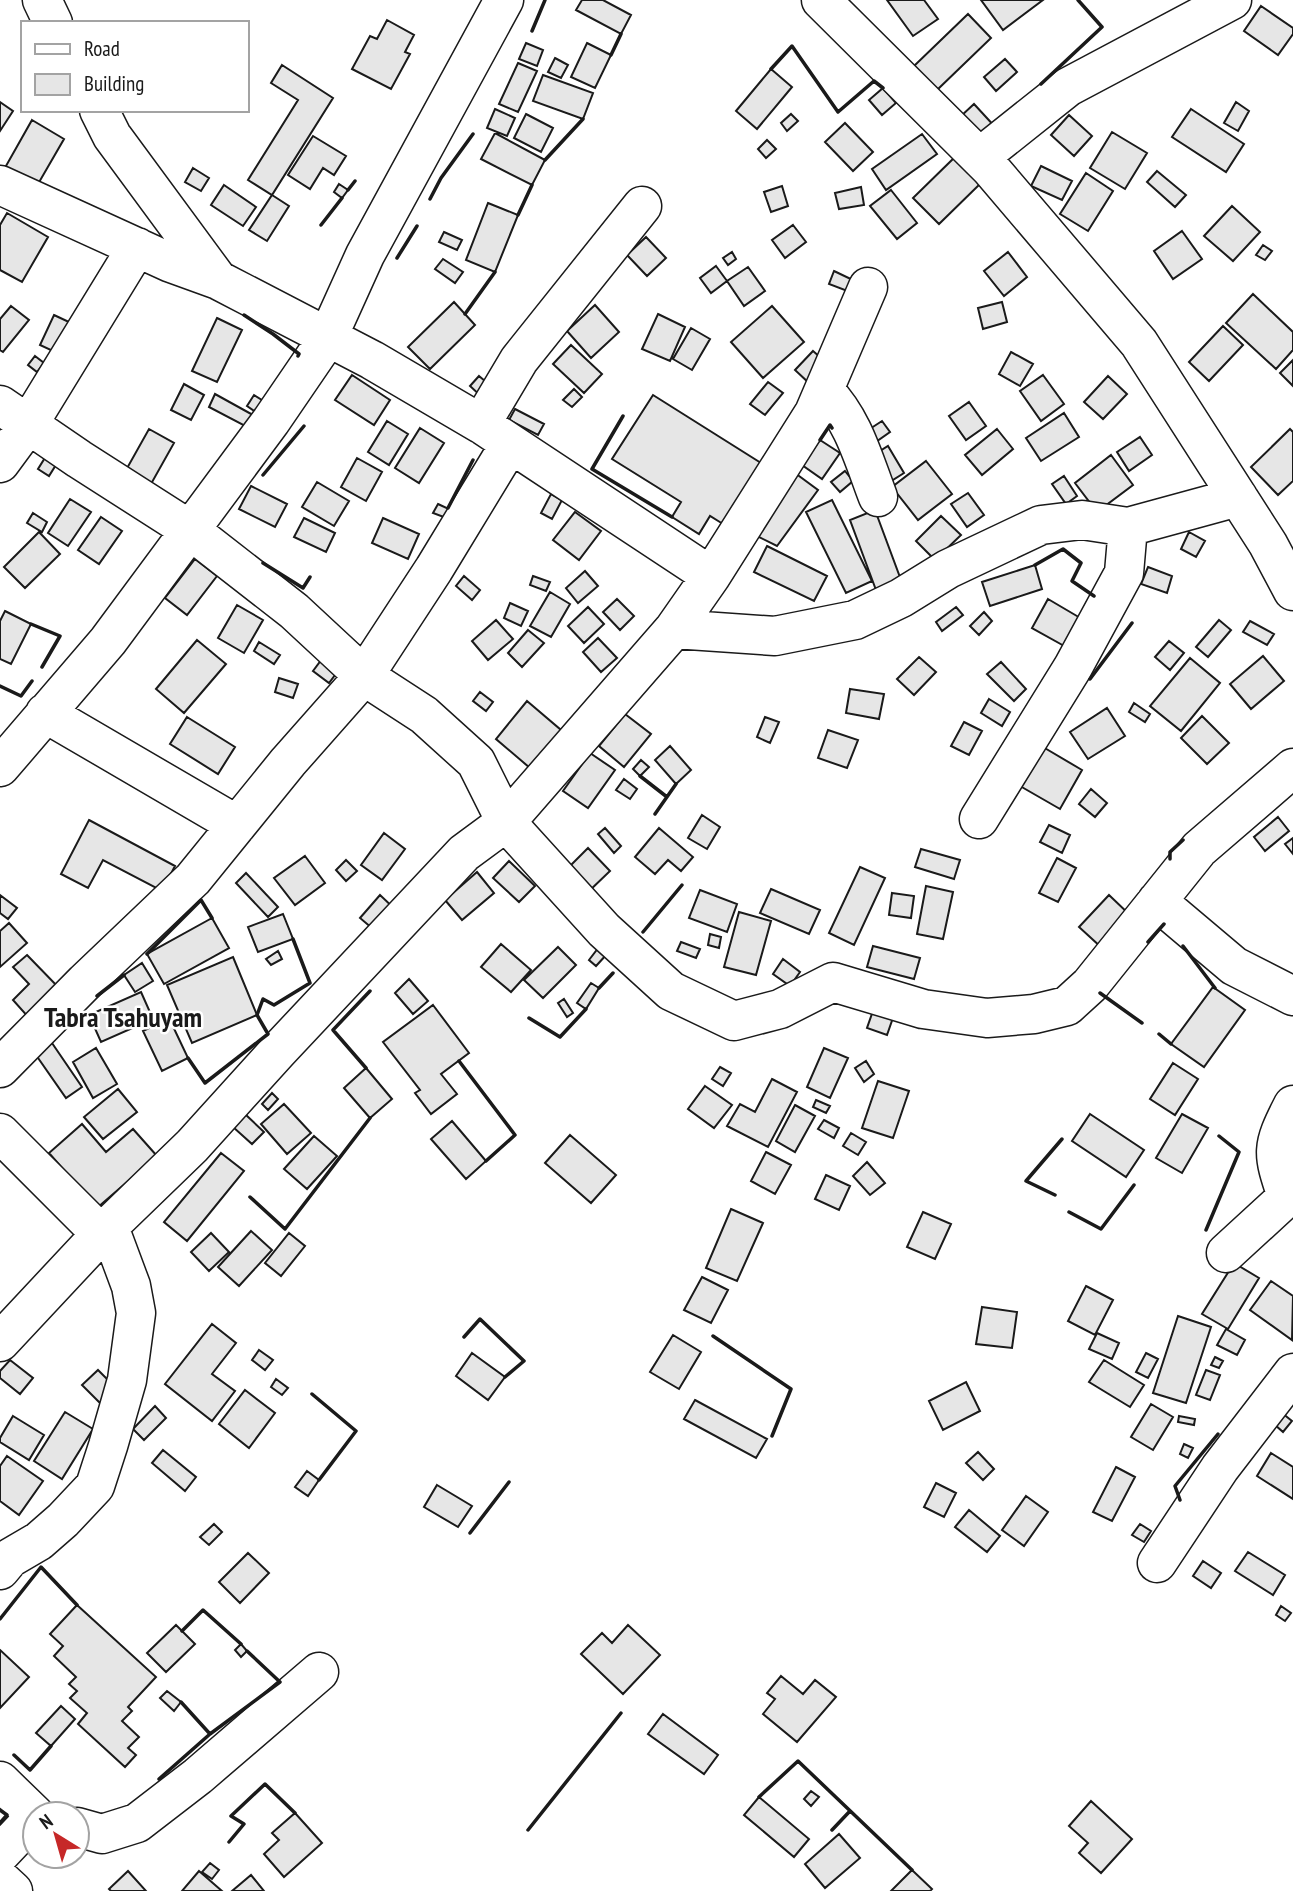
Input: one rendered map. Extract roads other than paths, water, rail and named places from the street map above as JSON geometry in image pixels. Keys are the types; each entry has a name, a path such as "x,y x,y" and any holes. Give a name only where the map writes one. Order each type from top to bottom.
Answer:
{"street":[{"path":"42,0 52,21"},
{"path":"0,767 108,641 271,421 327,339 365,256 504,0"},
{"path":"821,0 980,157 1139,343 1289,574"},
{"path":"980,157 1068,87 1232,0"},
{"path":"100,112 112,136 218,280"},
{"path":"0,185 137,247 218,280 327,339 372,360 495,434 711,576"},
{"path":"0,1068 193,879 288,762 364,676 434,569 495,434 519,360 642,206"},
{"path":"0,463 14,415 137,247"},
{"path":"0,1342 105,1231 192,1146 464,853 506,821 674,629 711,576 814,413 868,287"},
{"path":"824,390 839,406 851,425 878,497"},
{"path":"14,415 190,530 294,611 364,676 424,715 476,762 506,821 604,930 671,990 734,1021 780,1009 833,982 923,1009 987,1018 1067,1006 1090,985 1199,849 1293,768"},
{"path":"674,629 775,636 855,620 901,598 948,569 1041,524 1082,520 1128,527 1238,498"},
{"path":"979,819 1073,667 1124,573 1128,527"},
{"path":"45,713 237,825"},
{"path":"1157,901 1234,966 1293,996"},
{"path":"1226,1253 1290,1197 1278,1170 1275,1145 1293,1105"},
{"path":"0,1133 105,1231 131,1286 136,1313 127,1380 94,1486 63,1520 39,1541 3,1560"},
{"path":"1157,1563 1220,1468 1293,1373"},
{"path":"91,1831 102,1834 137,1823 198,1776 319,1672"},
{"path":"0,1781 21,1802"},
{"path":"0,1854 21,1831"},
{"path":"0,1879 13,1891"}],"district":[{"name":"Tabra Tsahuyam","path":"123,1016"}]}
